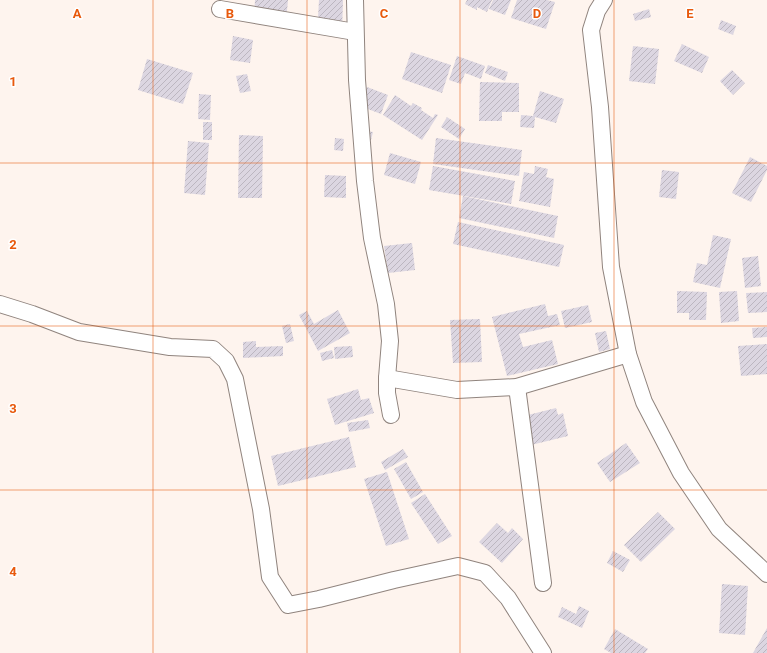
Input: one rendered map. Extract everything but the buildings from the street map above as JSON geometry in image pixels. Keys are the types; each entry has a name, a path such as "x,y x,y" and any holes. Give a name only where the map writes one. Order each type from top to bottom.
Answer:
{"street":[{"path":"355,0 357,80 365,181 372,238 386,304 390,341 387,393 391,415"},
{"path":"604,0 591,30 600,107 611,268 628,354 644,402 681,473 719,529 767,574"},
{"path":"220,9 356,32"},
{"path":"0,304 32,314 79,332 170,346 213,349 226,361 235,379 261,509 270,577 288,605 458,566 485,573 508,598 543,653"},
{"path":"387,378 457,390 517,387 628,354"},
{"path":"517,387 543,583"}]}
